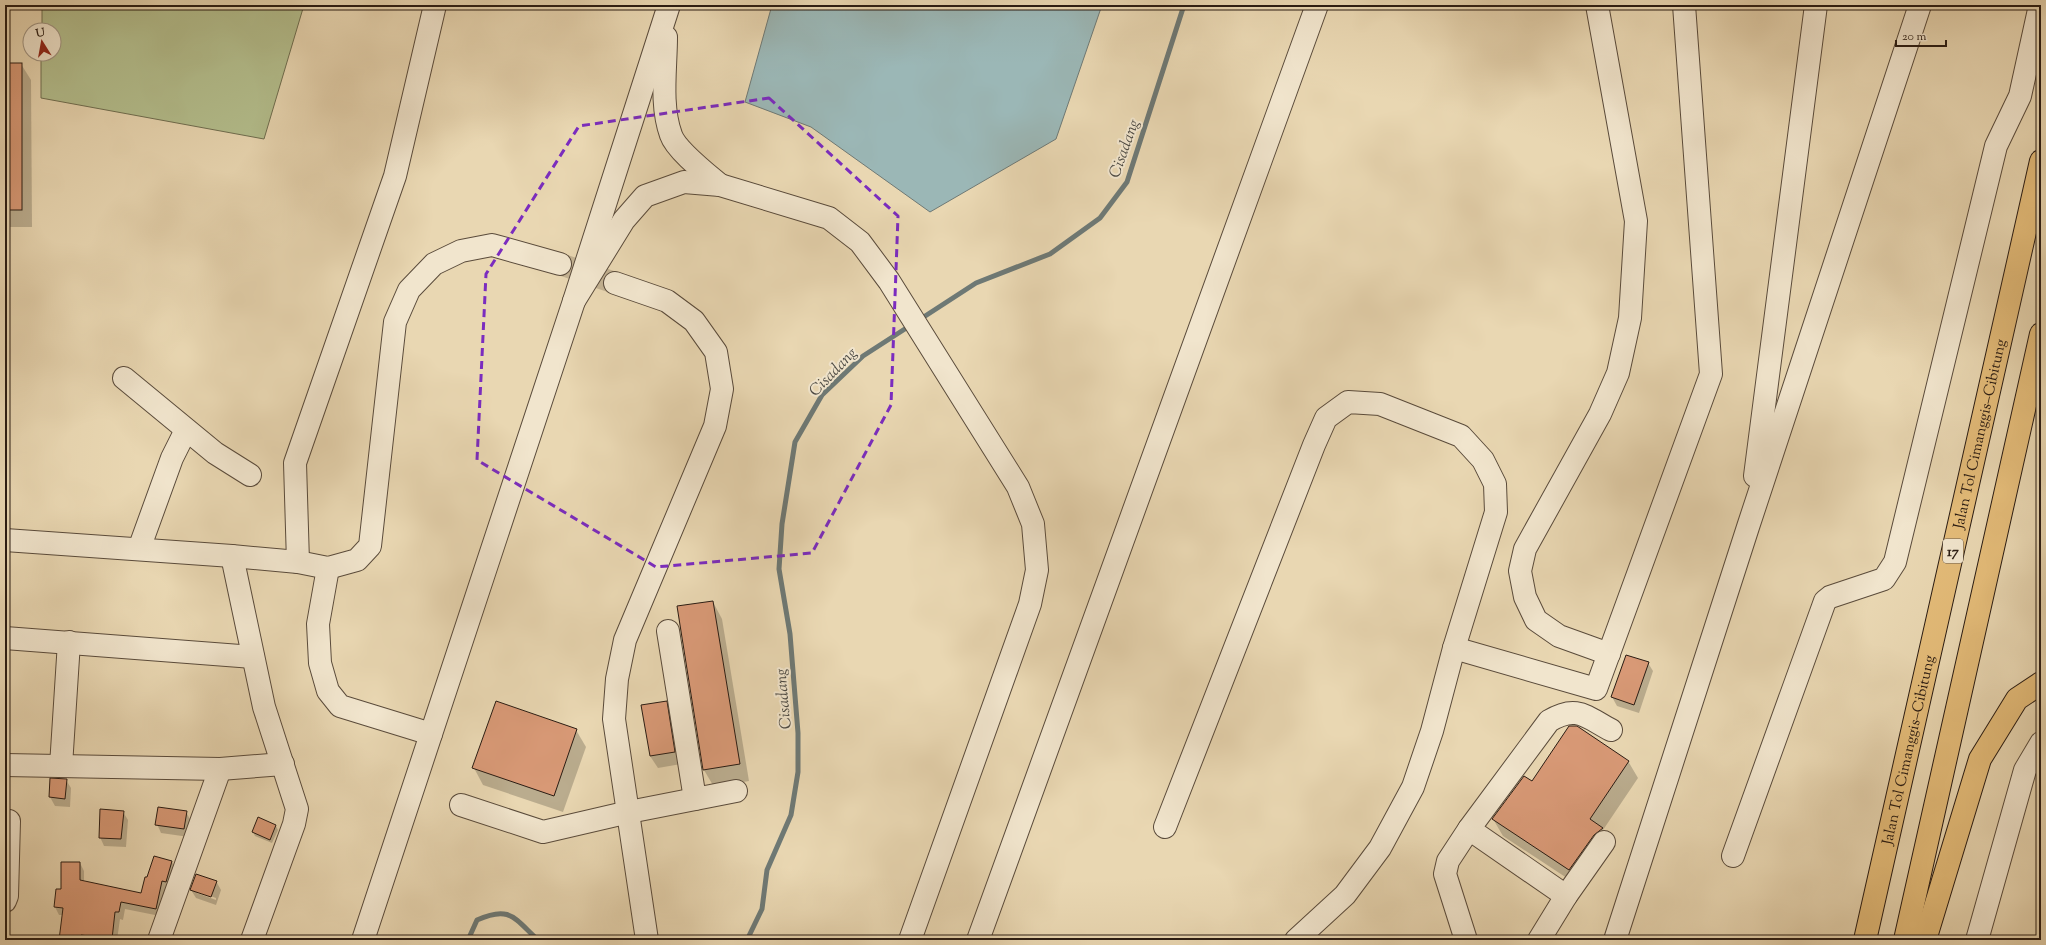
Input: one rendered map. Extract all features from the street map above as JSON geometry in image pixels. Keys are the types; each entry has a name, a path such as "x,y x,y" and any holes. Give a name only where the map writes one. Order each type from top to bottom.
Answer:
{"highway":[{"name":"Jalan Tol Cimanggis–Cibitung","path":"1865,940 2041,161"},
{"path":"1905,940 2041,334"},
{"path":"1925,940 1980,759 2017,699 2041,683"}],"street":[{"path":"294,562 295,463 395,176 435,5"},
{"path":"978,940 1317,5"},
{"path":"1597,5 1636,221 1630,318 1618,373 1600,414 1525,549 1520,571 1524,597 1536,620 1559,636 1609,654"},
{"path":"1454,648 1596,689 1712,374 1684,5"},
{"path":"1748,527 1816,5"},
{"path":"1615,940 1748,527 1920,5"},
{"path":"1733,856 1825,601 1830,597 1884,579 1895,562 1996,146 2020,96 2040,5"},
{"path":"668,10 665,106 671,136 692,162 720,185"},
{"path":"363,940 574,301 668,10"},
{"path":"574,301 624,220 645,196 684,182 720,185 829,218 860,242 889,282 932,348 1018,487 1033,524 1037,570 1030,604 910,940"},
{"path":"5,540 232,556 294,562 328,568 357,560 370,546 395,322 409,290 434,264 462,251 492,244 560,264"},
{"path":"615,283 666,301 694,321 716,352 722,388 715,426 625,640 617,679 614,719 630,812 647,940"},
{"path":"124,378 186,430 216,453 250,475"},
{"path":"1165,827 1314,444 1326,418 1348,402 1380,404 1461,436 1483,460 1495,484 1496,512 1454,648 1432,731 1413,787 1380,848 1345,895 1296,940"},
{"path":"139,549 172,458 186,430"},
{"path":"232,556 266,714 297,809 294,824 252,940"},
{"path":"328,568 318,624 320,663 328,691 340,706 431,734"},
{"path":"668,631 695,799"},
{"path":"5,638 253,657"},
{"path":"61,766 69,642"},
{"path":"1466,940 1445,874 1448,861 1469,829 1549,721 1561,714 1578,712 1611,730"},
{"path":"1977,940 2025,770 2041,743"},
{"path":"5,764 220,769 283,764"},
{"path":"159,940 220,769"},
{"path":"461,805 543,832 630,812 736,791"},
{"path":"5,902 7,896 9,821"},
{"path":"1469,829 1566,896"},
{"path":"1539,940 1566,896 1604,842"}],"highlighted area":[{"path":"769,98 898,216 891,405 812,553 656,567 477,460 486,274 579,126"}],"green space":[{"path":"42,5 304,5 264,139 41,98 41,62 62,62 62,22 42,22"}],"water":[{"path":"772,5 1102,5 1056,139 930,212 811,127 745,102"}],"building":[{"path":"5,63 22,63 22,210 5,210"},
{"path":"713,601 740,764 703,770 677,606"},
{"path":"1626,655 1649,662 1634,705 1611,697"},
{"path":"496,701 577,729 554,796 472,768"},
{"path":"667,701 675,752 650,756 641,705"},
{"path":"1569,726 1577,726 1629,761 1590,819 1603,828 1594,835 1569,870 1492,819 1524,776 1532,781"},
{"path":"50,778 67,779 65,799 49,797"},
{"path":"158,807 187,811 184,829 155,825"},
{"path":"100,809 124,811 121,839 99,838"},
{"path":"258,817 276,825 270,840 252,832"},
{"path":"154,856 172,861 166,882 162,881 156,909 121,902 119,912 115,912 112,939 81,935 80,940 59,940 63,908 54,907 56,889 61,889 61,862 80,862 80,880 141,893 145,877 147,877"},
{"path":"196,874 217,881 211,897 190,890"}],"waterway":[{"name":"Cisadang","path":"919,320 976,283 1050,254 1100,218 1127,182 1184,5"},
{"name":"Cisadang","path":"747,940 762,909 767,870 791,815 798,772 798,733 790,634 779,569 782,524 795,442 822,395 863,356 911,325"},
{"name":"Cisadang","path":"468,940 477,920 497,914 511,916 538,940"}],"tunnel":[{"path":"560,264 615,283"}]}
